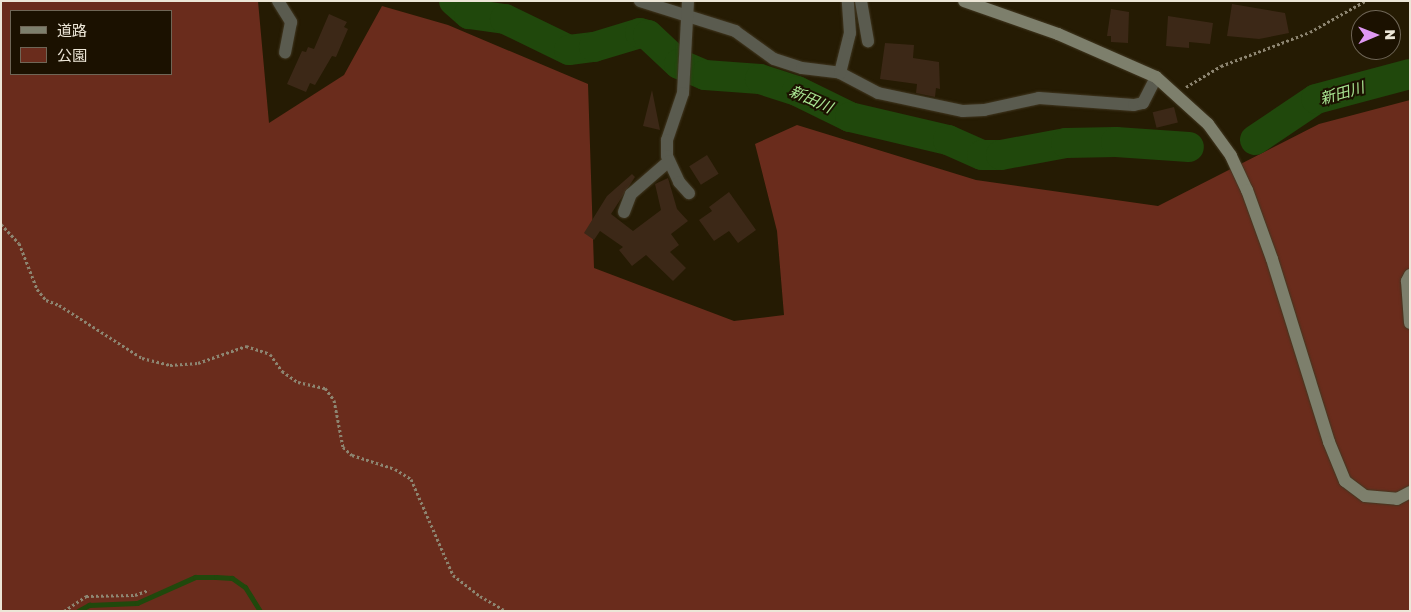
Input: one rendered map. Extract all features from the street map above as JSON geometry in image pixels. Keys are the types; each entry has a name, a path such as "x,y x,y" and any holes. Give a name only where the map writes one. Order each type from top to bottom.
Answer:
{"street":[{"path":"278,1 291,22 286,52"},
{"path":"640,1 688,18 735,31 774,60 802,68 840,73 878,93 963,111 984,110 1039,98 1134,105 1143,103 1156,77"},
{"path":"688,1 683,94 666,140 670,161 679,182 689,194"},
{"path":"840,73 850,33 848,1"},
{"path":"861,1 868,41"},
{"path":"964,1 1058,34 1156,77 1208,124 1231,156 1272,259 1329,442 1346,481 1365,496 1397,498 1410,492"},
{"path":"624,212 631,194 670,161"},
{"path":"1410,275 1407,281 1410,323"}],"path":[{"path":"1176,96 1201,75 1310,32 1365,1"},
{"path":"1,224 19,243 37,289 46,300 59,305 142,358 170,365 198,363 246,346 270,354 282,372 298,382 325,388 334,400 343,447 352,455 396,469 410,479 437,546 453,575 480,596 506,611"},
{"path":"64,611 86,596 135,595 149,590"}],"green space":[{"path":"1,1 258,1 269,123 344,75 382,6 448,25 588,84 594,268 734,321 784,315 777,231 755,144 797,125 976,180 1158,206 1319,124 1410,100 1410,611 1,611"}],"building":[{"path":"1232,4 1285,13 1289,33 1259,39 1227,36"},
{"path":"1111,9 1129,12 1128,43 1111,42 1111,36 1107,36"},
{"path":"329,14 347,22 344,27 348,29 336,57 332,56 315,85 310,83 306,92 287,84 302,51 306,52 308,47 314,49"},
{"path":"1168,16 1213,23 1210,44 1189,42 1189,48 1166,46"},
{"path":"885,43 914,45 913,58 939,62 940,89 936,88 935,97 916,93 917,84 880,79"},
{"path":"652,90 660,130 643,126"},
{"path":"1174,107 1178,123 1157,128 1153,112"},
{"path":"707,155 719,174 701,185 689,166"},
{"path":"632,174 635,177 611,214 633,231 661,210 655,184 668,178 677,209 688,221 671,234 679,245 670,252 686,268 673,281 646,255 632,266 619,250 623,247 600,231 594,240 584,233 607,196"},
{"path":"729,192 756,230 738,243 729,231 714,241 699,220 712,211 709,207"}],"waterway":[{"name":"新田川","path":"454,1 469,14 505,19 569,50 594,47 640,33 648,35 679,64 705,75 760,79 797,91 850,117 948,140 982,155 1001,155 1066,143 1116,142 1189,147"},
{"name":"新田川","path":"1255,140 1316,99 1410,74"},
{"path":"78,611 89,605 137,603 195,577 232,578 245,587 260,611"}]}
